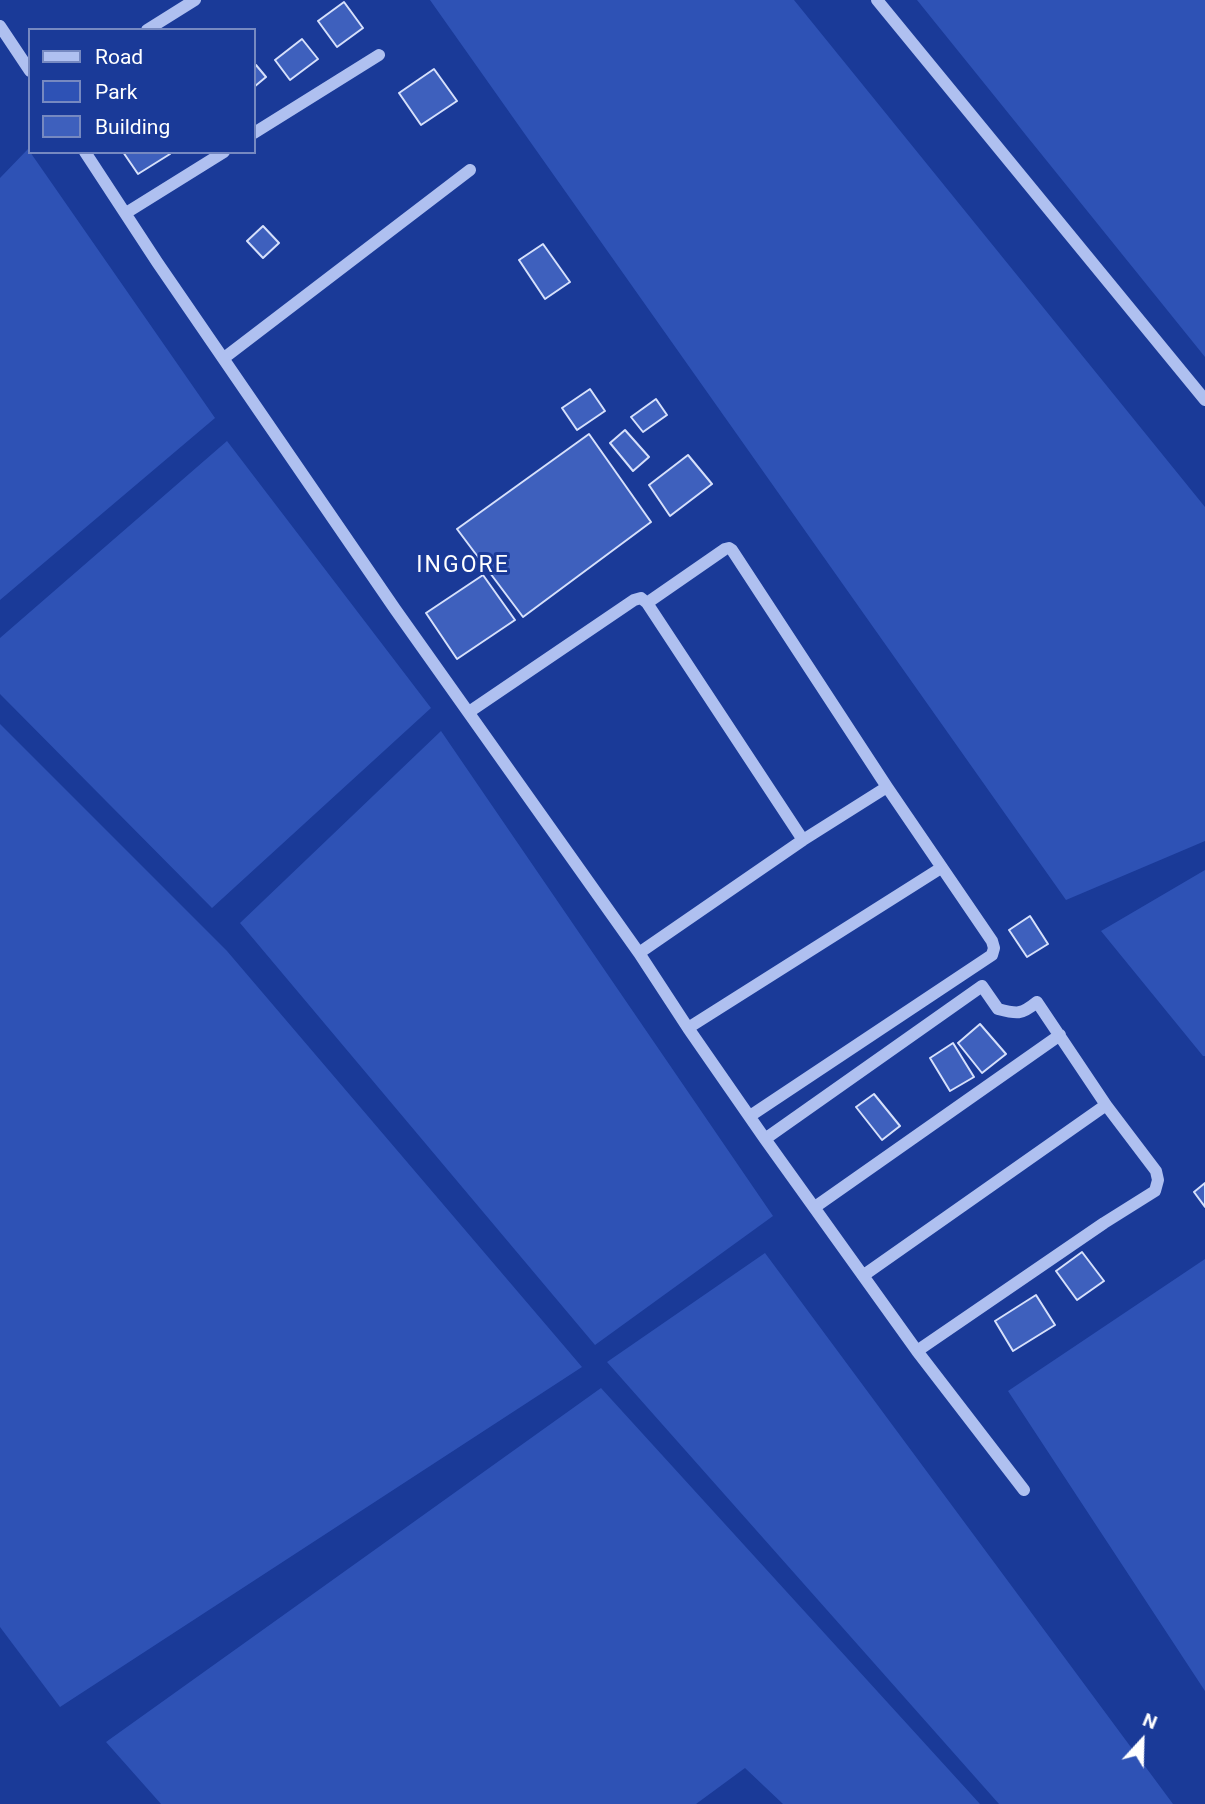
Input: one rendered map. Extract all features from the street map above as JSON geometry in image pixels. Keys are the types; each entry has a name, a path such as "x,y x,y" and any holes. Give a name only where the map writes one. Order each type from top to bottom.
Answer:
{"street":[{"path":"150,28 195,0"},
{"path":"877,0 1205,400"},
{"path":"0,26 28,68"},
{"path":"256,132 379,55"},
{"path":"86,154 157,262 387,597 639,953 765,1139 917,1351 1024,1490"},
{"path":"126,214 221,154"},
{"path":"224,358 470,170"},
{"path":"647,603 725,549 732,550 887,787 992,941 994,948 992,955 750,1116"},
{"path":"468,712 634,600 641,598 647,603 803,840"},
{"path":"639,953 803,840 887,787"},
{"path":"688,1028 941,868"},
{"path":"765,1139 982,986 998,1009 1017,1014 1037,1002 1106,1105 1156,1171 1158,1180 1155,1191 917,1351"},
{"path":"815,1207 1060,1035"},
{"path":"864,1275 1106,1105"}],"green space":[{"path":"430,0 794,0 1205,507 1205,841 1066,900"},
{"path":"917,0 1205,0 1205,357"},
{"path":"28,149 28,154 31,154 215,418 0,600 0,178"},
{"path":"227,441 431,708 212,908 0,694 0,638"},
{"path":"0,724 227,951 582,1367 60,1707 0,1627"},
{"path":"441,731 773,1216 595,1345 240,923"},
{"path":"1205,870 1205,1056 1203,1056 1101,931"},
{"path":"765,1253 1173,1804 999,1804 607,1362"},
{"path":"1205,1259 1205,1691 1008,1391"},
{"path":"601,1388 980,1804 783,1804 745,1768 696,1804 161,1804 106,1742"}],"building":[{"path":"344,2 363,28 337,47 318,21"},
{"path":"302,39 318,59 290,80 275,60"},
{"path":"256,65 266,77 256,85"},
{"path":"434,69 457,101 421,125 399,93"},
{"path":"124,154 170,154 138,174"},
{"path":"263,226 279,243 263,258 247,241"},
{"path":"543,244 570,282 545,299 519,260"},
{"path":"590,389 605,411 577,430 562,408"},
{"path":"656,399 667,415 643,432 631,417"},
{"path":"625,430 649,457 633,471 610,443"},
{"path":"589,434 651,522 523,617 457,529"},
{"path":"688,455 712,484 670,516 649,485"},
{"path":"483,575 515,620 457,659 426,613"},
{"path":"1030,916 1048,944 1027,957 1009,930"},
{"path":"980,1024 1006,1054 982,1073 958,1043"},
{"path":"953,1043 974,1077 950,1091 930,1058"},
{"path":"874,1094 900,1126 882,1140 856,1107"},
{"path":"1205,1183 1205,1207 1194,1192"},
{"path":"1082,1252 1104,1281 1077,1300 1056,1271"},
{"path":"1036,1295 1055,1325 1013,1351 995,1321"}],"district":[{"name":"INGORE","path":"463,566"}]}
